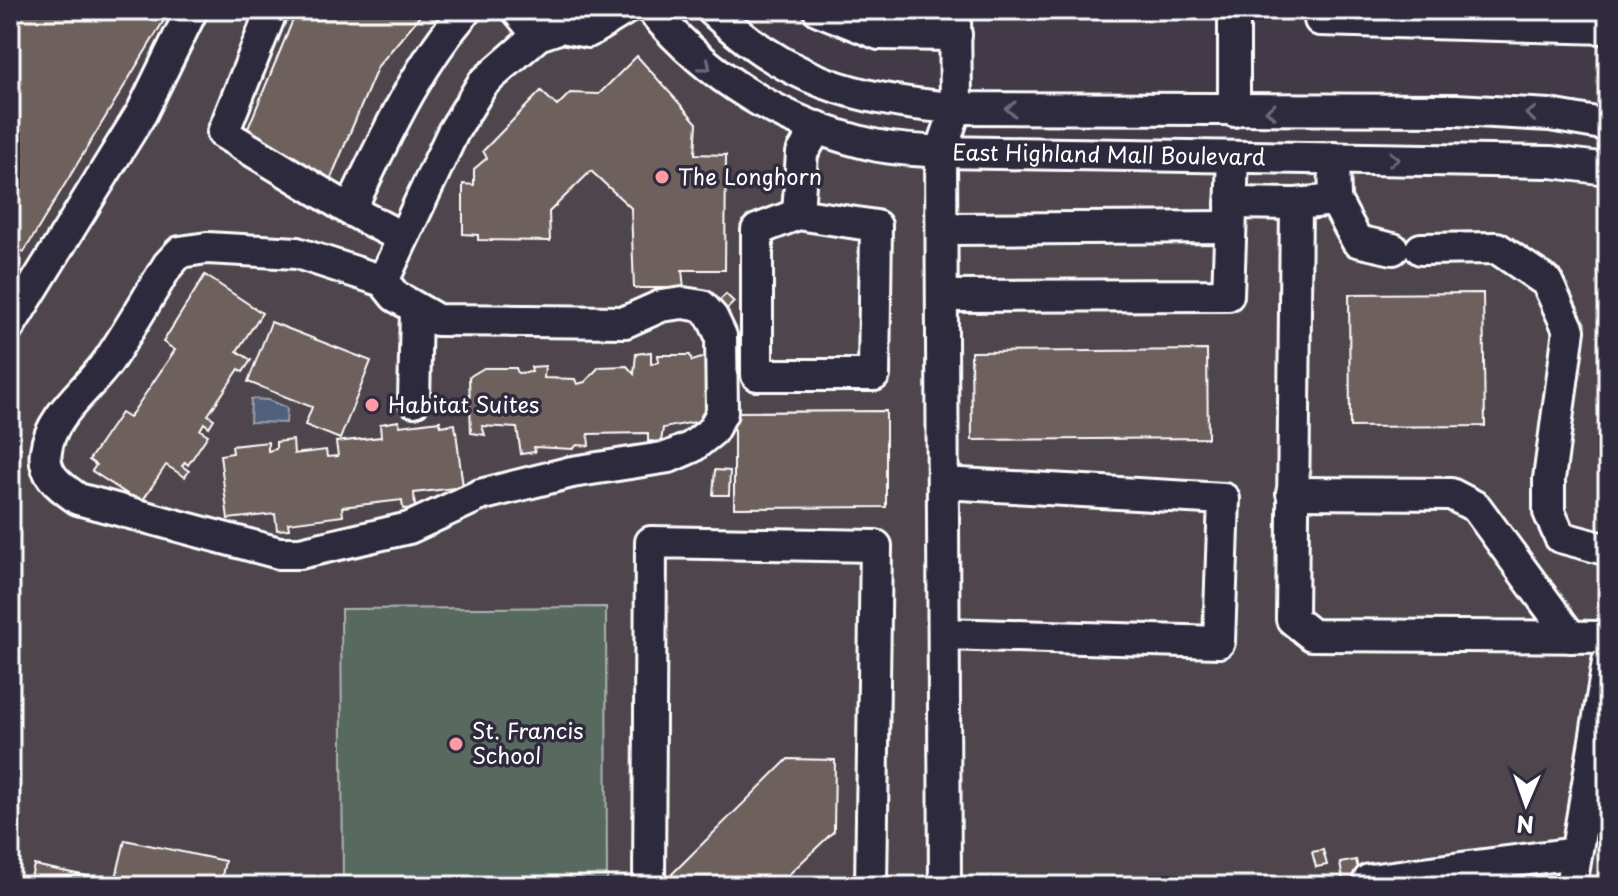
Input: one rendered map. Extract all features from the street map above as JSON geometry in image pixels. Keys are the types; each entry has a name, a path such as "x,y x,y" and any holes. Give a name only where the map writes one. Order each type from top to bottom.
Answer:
{"street":[{"path":"10,325 142,112 192,10"},
{"path":"272,10 223,133 350,210 401,237"},
{"path":"350,210 409,90 440,40 466,10"},
{"path":"517,10 588,32 624,10"},
{"name":"East Highland Mall Boulevard","path":"652,10 715,74 772,107 818,127 875,146 941,152 1551,162 1608,169"},
{"name":"East Highland Mall Boulevard","path":"712,10 744,41 771,59 839,91 877,101 956,108 1456,110 1550,115 1608,125"},
{"path":"819,10 879,34 956,23 956,108 941,152 945,886"},
{"path":"1234,10 1234,111"},
{"path":"1320,10 1320,20 1608,28"},
{"path":"383,281 401,237 468,105 483,83 557,24"},
{"path":"798,214 802,153 818,127"},
{"path":"942,296 1228,295 1233,157"},
{"path":"1334,158 1335,200 1357,241 1407,249 1497,248 1547,282 1569,330 1549,479 1549,512 1560,537 1608,550"},
{"path":"942,229 1231,215 1335,200"},
{"path":"1296,204 1292,619 1312,635 1608,637"},
{"path":"798,214 876,226 874,375 757,375 757,230 798,214"},
{"path":"207,248 297,253 383,281 395,296 416,311 437,320 625,322 661,306 683,303 702,306 721,336 722,413 712,431 692,447 669,457 607,464 480,495 409,528 300,553 264,549 78,499 56,483 48,471 45,452 54,427 108,362 168,265 180,252 207,248"},
{"path":"414,401 416,311"},
{"path":"943,483 1224,499 1219,642 944,634"},
{"path":"1292,493 1451,494 1476,507 1571,637"},
{"path":"649,886 651,542 876,546 871,886"},
{"path":"1571,886 1604,707 1608,662"},
{"path":"1370,886 1369,880 1576,853"}],"shaded area":[{"path":"10,10 652,10 715,74 875,145 1608,169 1608,886 10,886"}],"green space":[{"name":"St. Francis School","path":"606,607 607,886 343,886 341,609"}],"water":[{"path":"251,399 268,400 287,408 286,423 250,422"}],"building":[{"path":"10,10 169,12 24,252 10,244"},
{"path":"297,10 425,10 378,66 328,185 244,138"},
{"name":"The Longhorn","path":"637,56 697,123 695,154 726,155 725,270 682,270 684,288 634,288 631,208 591,171 549,212 550,241 478,240 478,235 463,234 463,184 474,185 474,169 487,158 483,151 541,91 557,106 570,93 599,94"},
{"path":"205,275 262,313 237,351 251,360 243,372 239,369 208,415 214,419 209,427 204,423 200,430 208,435 188,465 185,462 182,466 189,471 185,477 166,465 141,503 92,471 96,465 89,460 121,413 129,418 175,350 163,342"},
{"path":"1483,293 1485,426 1350,427 1349,294"},
{"path":"726,294 734,302 726,310 718,302"},
{"path":"271,322 371,361 340,439 305,425 312,407 248,382"},
{"path":"1207,350 1208,438 972,440 971,352"},
{"path":"651,352 651,364 659,362 658,355 690,355 692,361 705,357 706,420 663,428 661,442 648,441 648,433 588,434 589,446 577,445 573,449 534,447 535,452 521,454 517,428 482,426 485,435 471,433 469,377 484,368 516,368 518,373 532,372 531,367 545,366 544,378 575,379 577,384 585,382 599,367 627,366 634,374 636,354"},
{"path":"886,411 886,507 734,508 734,412"},
{"path":"399,421 400,426 440,421 440,426 455,424 463,487 414,493 415,508 403,509 402,500 342,507 343,516 288,523 289,529 277,530 275,514 228,519 220,455 233,453 232,446 268,442 268,451 276,449 276,442 293,440 294,454 326,450 327,457 338,456 336,442 381,437 380,424"},
{"path":"10,442 21,448 10,463"},
{"path":"715,470 730,471 729,495 713,495"},
{"path":"788,759 835,760 834,831 777,886 672,886 672,874"},
{"path":"125,840 225,861 220,886 29,886 34,865 115,882"},
{"path":"1323,850 1327,865 1316,867 1312,852"},
{"path":"1356,860 1362,886 1344,886 1340,863"}],"place":[{"name":"The Longhorn","path":"662,177"},
{"name":"Habitat Suites","path":"372,405"},
{"name":"St. Francis School","path":"456,744"}]}
